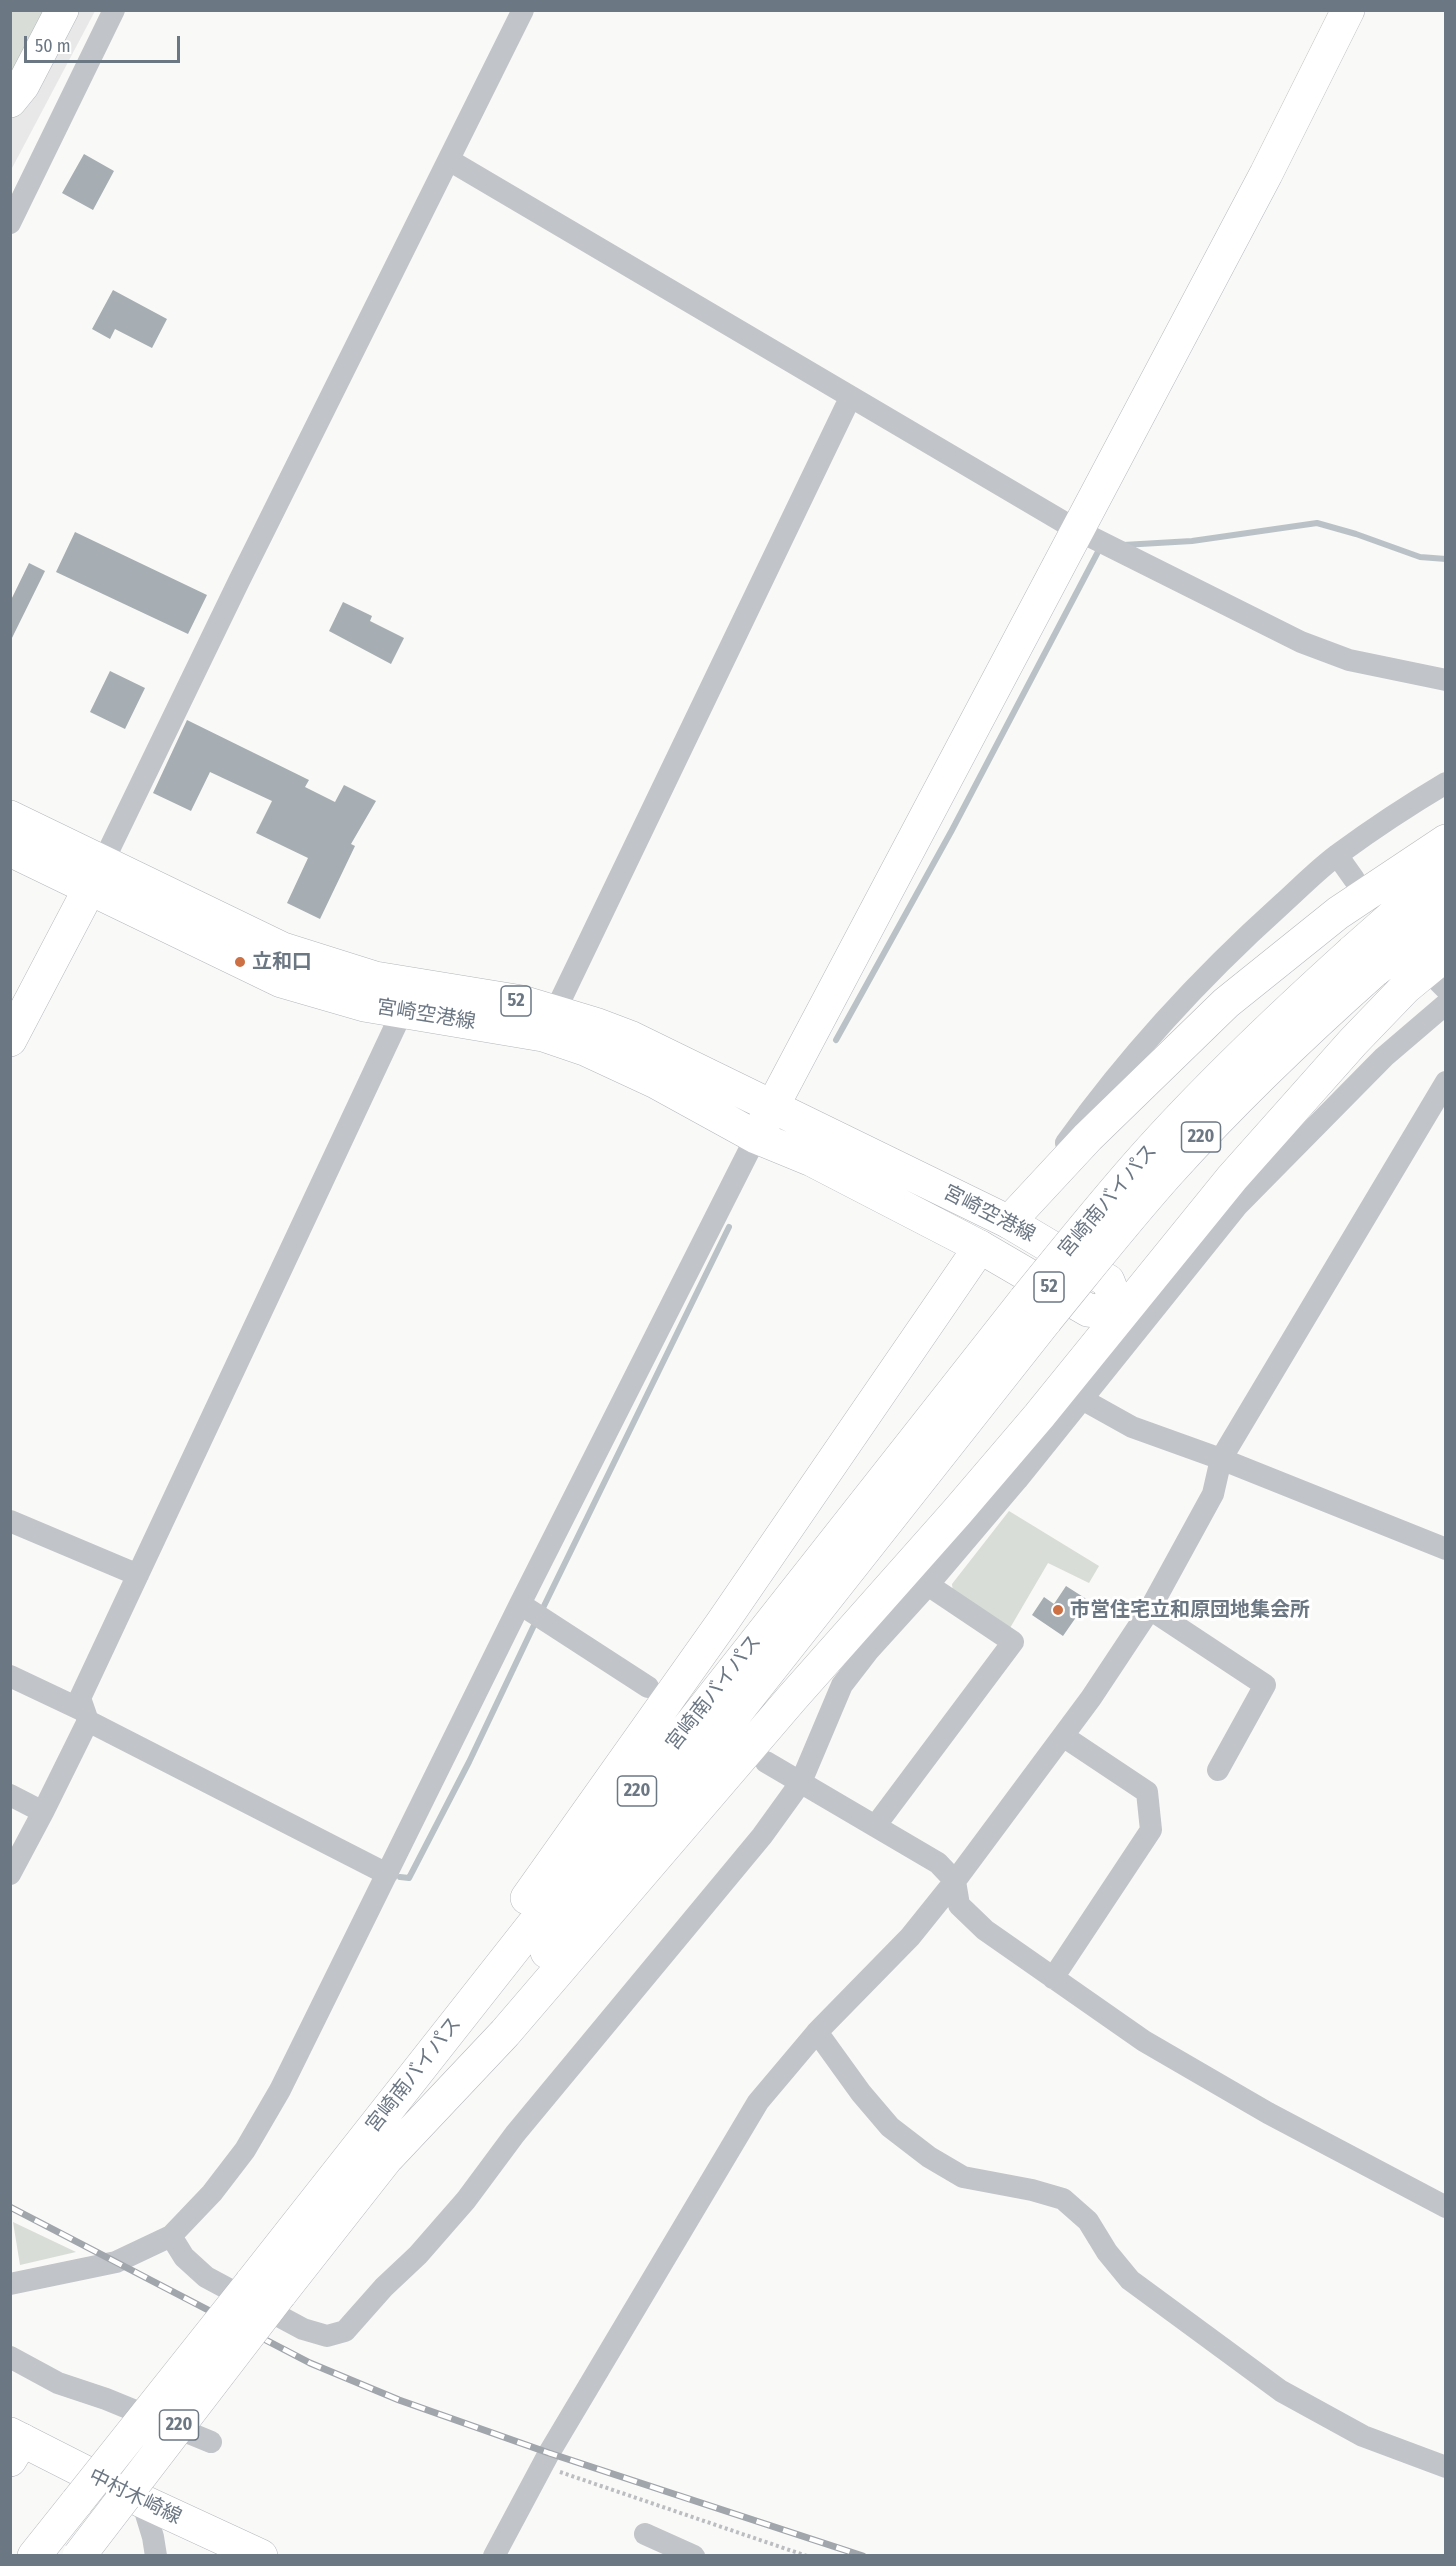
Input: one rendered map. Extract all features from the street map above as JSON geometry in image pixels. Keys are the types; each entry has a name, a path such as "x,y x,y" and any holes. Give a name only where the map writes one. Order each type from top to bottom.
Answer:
{"main road":[{"path":"15,94 62,10"},
{"path":"756,1137 1266,174 1348,10"},
{"name":"宮崎空港線","path":"10,817 96,875 281,981 353,1003 402,1012 549,1023 632,1038 1009,1222 1108,1281 1121,1314 1088,1310 980,1247 812,1160 756,1137 627,1068 549,1023 522,1002 375,978 331,965 283,949 96,875 10,850"},
{"path":"1009,1222 1096,1129 1226,1003 1338,913 1446,841"},
{"path":"10,1040 96,875"},
{"name":"宮崎南バイパス","path":"79,2556 430,2055 1035,1310 1300,1037 1363,961 1394,915 1446,878"},
{"name":"宮崎南バイパス","path":"1363,961 1446,916"},
{"path":"388,2157 505,2033 792,1698 957,1512 1232,1178 1353,1042 1405,988 1442,974"},
{"path":"936,1224 953,1195"},
{"name":"220","path":"430,2055 528,1895 729,1613 980,1247"},
{"name":"宮崎南バイパス","path":"34,2556 77,2502 265,2289 388,2157 1035,1310"},
{"name":"中村木崎線","path":"14,2445 261,2556"}],"street":[{"path":"10,223 114,10"},
{"path":"96,875 523,10"},
{"path":"449,160 1077,530 1301,642 1349,660 1446,680"},
{"path":"549,1023 850,398"},
{"path":"1009,1222 1099,1097 1205,977 1337,855 1389,818 1446,783"},
{"path":"1337,855 1354,879"},
{"path":"171,2236 184,2257 206,2277 303,2330 327,2336 345,2331 384,2287 418,2255 466,2200 515,2134 697,1917 801,1782 842,1685 869,1650 928,1585 1017,1480 1080,1398 1237,1206 1384,1057 1446,1004"},
{"path":"10,1874 43,1812 86,1716 80,1698 402,1012"},
{"path":"494,2556 542,2466 758,2102 818,2032 910,1937 955,1881 1091,1698 1150,1609 1213,1494 1221,1458 1446,1082"},
{"path":"10,2284 116,2262 171,2236 212,2193 245,2150 280,2090 520,1604 756,1137"},
{"path":"1080,1398 1132,1426 1221,1458 1446,1549"},
{"path":"10,1521 138,1575"},
{"path":"876,1826 1013,1642 928,1585"},
{"path":"520,1604 648,1687"},
{"path":"1150,1609 1265,1685 1218,1770"},
{"path":"10,1676 387,1874"},
{"path":"1053,1978 1151,1830 1147,1792 1063,1736"},
{"path":"766,1762 938,1863 955,1881 959,1905 985,1930 1154,2047 1268,2113 1446,2206"},
{"path":"10,1795 43,1812"},
{"path":"818,2032 861,2093 890,2127 929,2157 963,2177 1032,2190 1064,2199 1088,2221 1107,2252 1130,2280 1281,2391 1363,2436 1446,2467"},
{"path":"10,2357 58,2383 106,2399 211,2442"},
{"path":"142,2501 156,2556"},
{"path":"645,2534 694,2556"}],"path":[{"path":"542,2466 807,2556"}],"shaded area":[{"path":"11,11 95,11 11,170"},
{"path":"11,11 56,11 11,77"},
{"path":"1009,1511 1099,1566 1089,1583 1048,1563 1010,1628 953,1593 952,1584"},
{"path":"13,2222 76,2252 20,2265"}],"building":[{"path":"84,154 114,171 93,210 62,193"},
{"path":"113,290 167,319 152,348 115,329 110,339 92,329"},
{"path":"75,532 207,595 188,634 56,572"},
{"path":"29,563 45,571 10,642 10,602"},
{"path":"343,602 372,616 370,621 404,638 391,664 329,631"},
{"path":"110,671 145,688 125,729 90,712"},
{"path":"187,720 309,780 305,787 335,802 344,785 376,801 351,844 355,846 320,919 287,903 308,858 256,833 272,801 210,772 191,811 153,793"},
{"name":"市営住宅立和原団地集会所","path":"1066,1586 1088,1600 1063,1636 1032,1615 1044,1597 1054,1604"}],"waterway":[{"path":"1123,545 1192,541 1317,523 1420,557 1446,559"},
{"path":"836,1040 952,830 1100,548"},
{"path":"541,1612 729,1227"},
{"path":"400,1877 409,1878 469,1762 536,1621"}],"railway":[{"path":"10,2207 310,2363 399,2400 549,2453 863,2556"}],"place":[{"name":"立和口","path":"240,962"},
{"name":"市営住宅立和原団地集会所","path":"1058,1610"}]}
